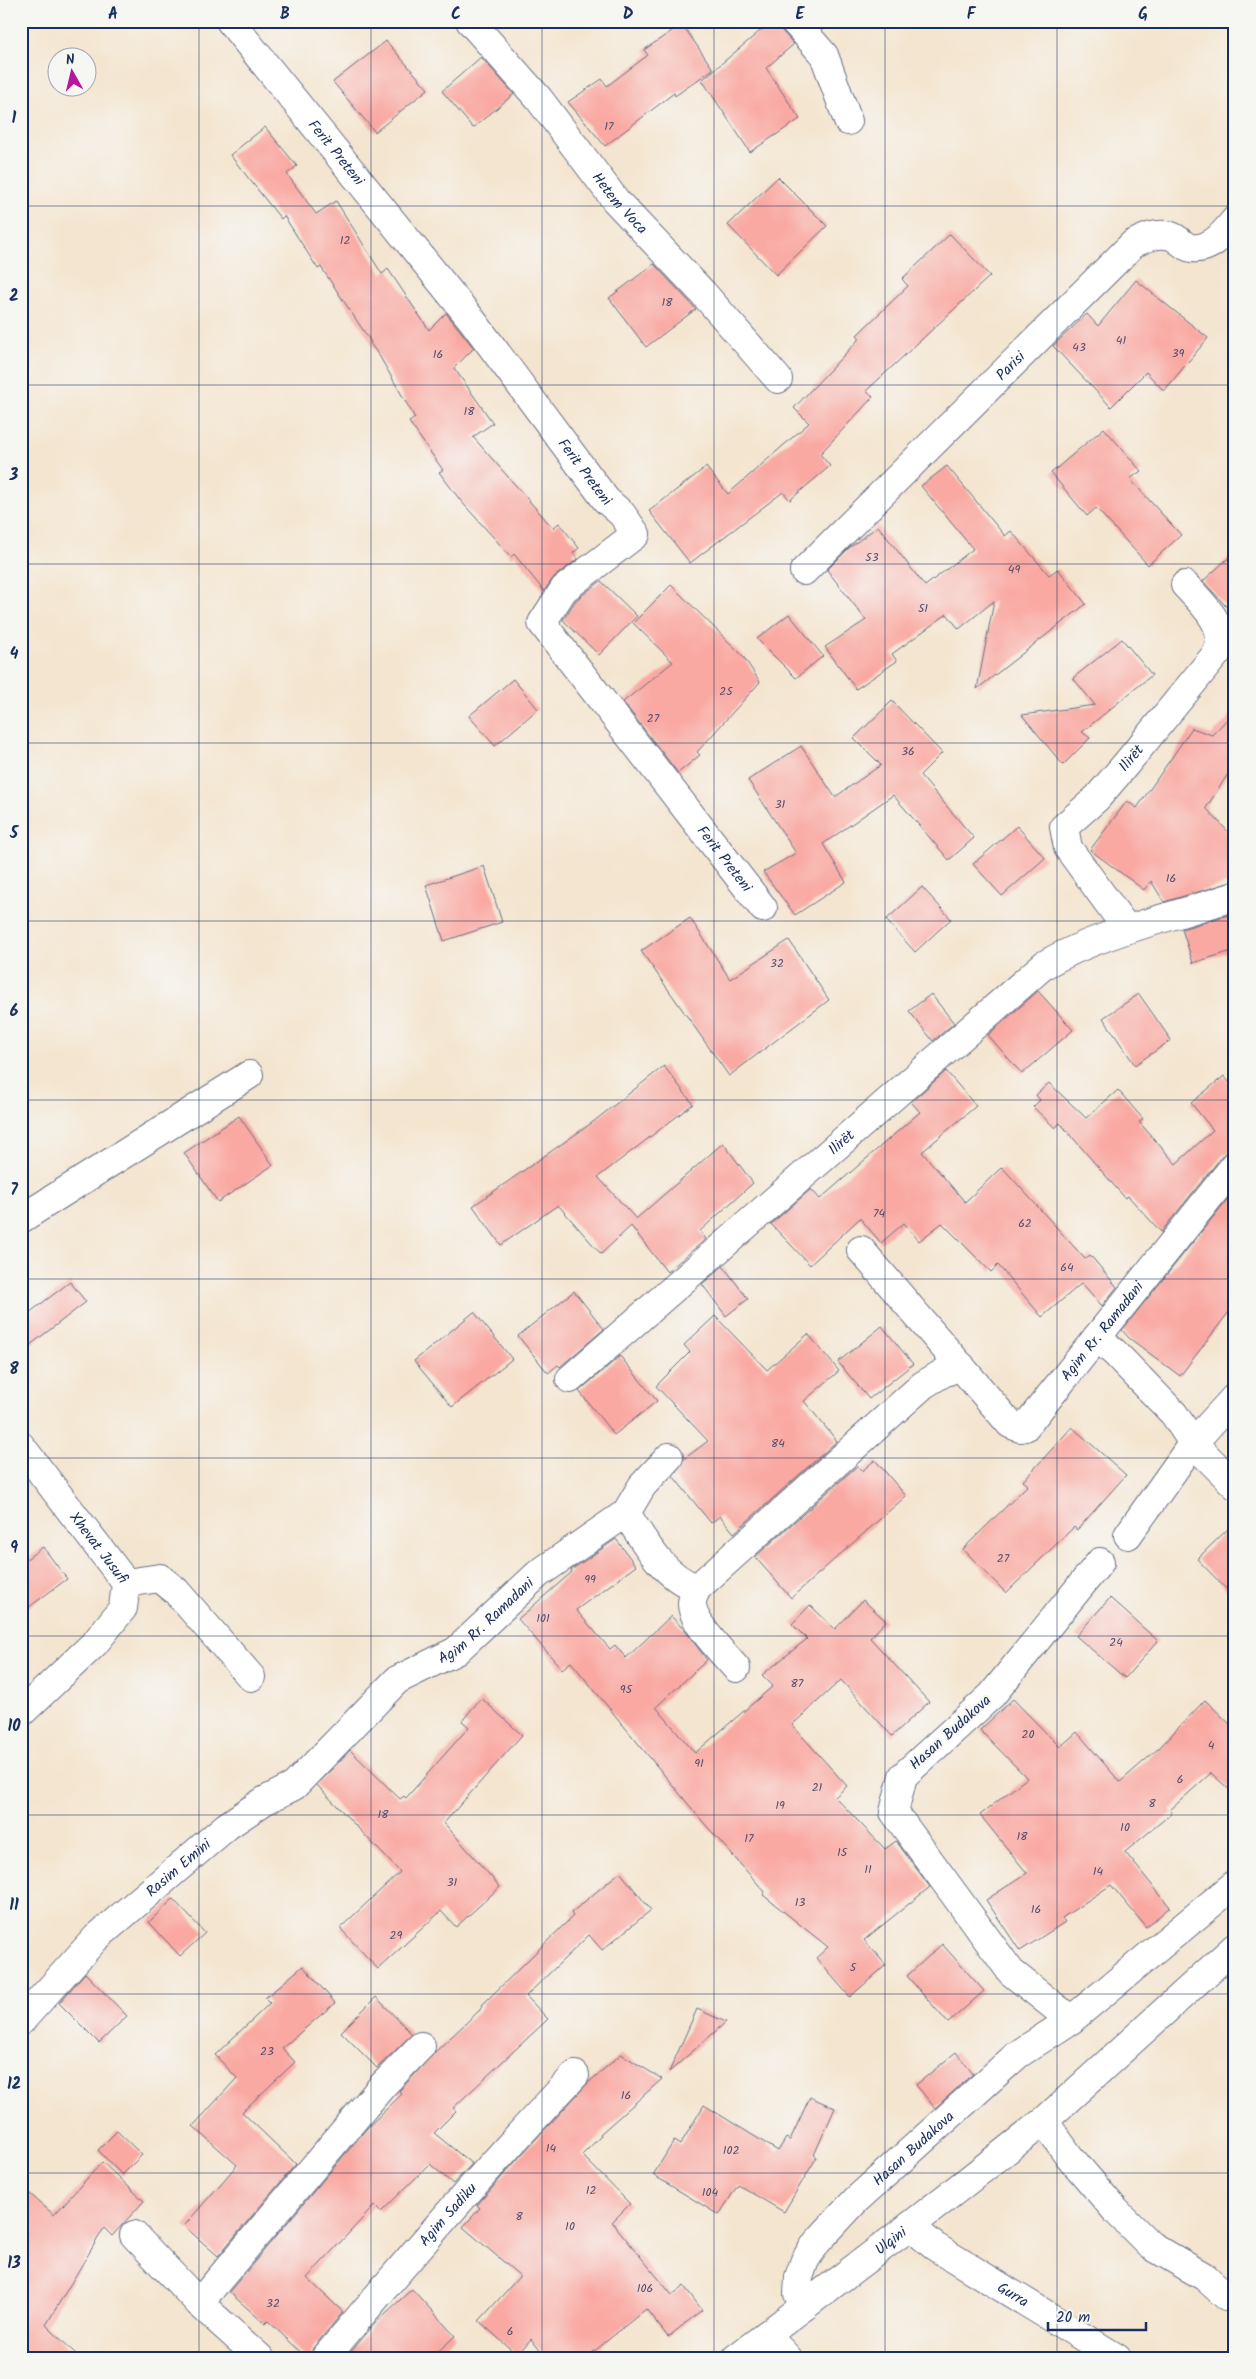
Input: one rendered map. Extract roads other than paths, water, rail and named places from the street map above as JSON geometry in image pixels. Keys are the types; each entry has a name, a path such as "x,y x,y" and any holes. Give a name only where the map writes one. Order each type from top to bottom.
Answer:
{"street":[{"name":"Ferit Preteni","path":"230,21 472,320 606,500 622,514 636,534 564,589 542,622 763,908"},
{"name":"Hetem Voca","path":"470,21 539,99 616,201 703,293 778,379"},
{"path":"794,21 824,55 848,121"},
{"name":"Parisi","path":"804,572 1133,244 1150,235 1171,236 1190,248 1206,247 1221,237 1235,220"},
{"name":"Ilirët","path":"1127,929 1068,848 1064,827 1097,798 1217,653 1221,639 1216,622 1185,585"},
{"name":"Ilirët","path":"570,1379 1044,965 1062,955 1127,929 1187,913 1235,896"},
{"path":"21,1219 249,1075"},
{"name":"Agim Rr. Ramadani","path":"861,1250 1010,1424 1020,1428 1025,1427 1235,1165"},
{"path":"1097,1337 1174,1414 1194,1443 1235,1485"},
{"path":"736,1668 698,1621 692,1610 692,1601 697,1588 923,1385 943,1373 961,1366"},
{"path":"1128,1535 1194,1443 1235,1397"},
{"name":"Xhevat Jusufi","path":"21,1446 126,1582 123,1608 95,1643 21,1713"},
{"name":"Agim Rr. Ramadani","path":"348,1730 397,1680 456,1651 538,1574 626,1513 642,1486 669,1457"},
{"path":"626,1513 653,1555 680,1580 697,1588"},
{"name":"Hasan Budakova","path":"1072,2020 1011,1972 894,1812 902,1776 992,1695 1100,1562"},
{"path":"126,1582 160,1578 176,1591 251,1677"},
{"name":"Rasim Emini","path":"21,2021 96,1938 227,1826 264,1801 294,1786 348,1730"},
{"name":"Hasan Budakova","path":"805,2306 798,2294 799,2277 805,2260 816,2242 856,2200 1017,2054 1072,2020 1235,1884"},
{"name":"Ulqini","path":"736,2358 1044,2121 1235,1948"},
{"path":"199,2303 382,2085 421,2046"},
{"name":"Agim Sadiku","path":"325,2358 416,2249 504,2149 575,2075"},
{"path":"1044,2121 1069,2156 1116,2211 1150,2245 1204,2277 1226,2296"},
{"name":"Gurra","path":"910,2226 934,2246 1117,2358"},
{"path":"134,2235 199,2303 260,2358"},
{"path":"766,2335 788,2358"}]}
